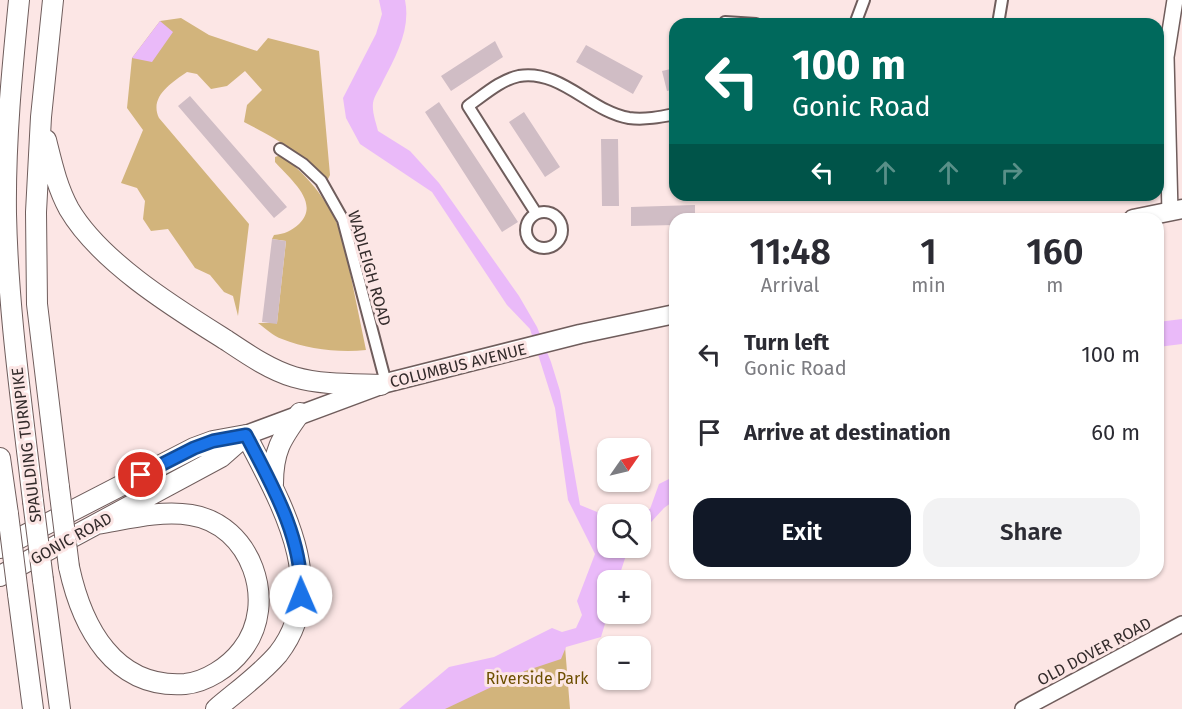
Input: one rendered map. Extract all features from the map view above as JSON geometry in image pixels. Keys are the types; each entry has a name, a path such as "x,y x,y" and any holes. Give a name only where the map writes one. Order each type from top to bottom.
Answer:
{"highway":[{"name":"SPAULDING TURNPIKE","path":"19,0 9,103 6,213 13,333 60,709"},
{"path":"53,0 41,117 36,212 37,304 69,567 79,604 99,642 112,658 128,671 144,679 174,684 191,683 221,669 243,650 256,621 259,592 250,561 240,545 225,529 210,520 193,515 172,513 96,524"},
{"path":"41,117 55,178 69,209 84,230 137,278 189,317 273,369 293,377 321,383 383,384"},
{"path":"273,490 273,463 277,447 300,413"},
{"path":"216,709 268,665 279,651 297,617 301,585 298,554 291,530 246,435"},
{"name":"GONIC ROAD","path":"0,576 221,457 246,435"},
{"name":"GONIC ROAD","path":"0,548 194,448 213,441 246,435"},
{"name":"SPAULDING TURNPIKE","path":"0,458 33,709"}],"main road":[{"name":"COLUMBUS AVENUE","path":"246,435 383,384 541,344 669,315"}],"street":[{"path":"857,18 864,0"},
{"path":"999,18 1002,0"},
{"path":"1164,47 1175,0"},
{"path":"536,213 468,106 496,86 520,76 535,76 570,88 614,113 629,118 656,118 669,115"},
{"path":"1164,78 1176,210"},
{"name":"WADLEIGH ROAD","path":"280,149 303,164 321,181 343,220 383,384"},
{"name":"OLD DOVER ROAD","path":"1023,709 1182,624"}],"green space":[{"path":"181,18 209,35 257,51 268,38 319,51 330,175 327,181 288,147 244,122 247,105 262,90 245,71 227,86 211,89 197,74 187,72 174,81 159,97 157,110 159,118 249,224 238,316 233,296 224,292 210,275 195,268 168,229 151,231 143,219 145,201 137,188 121,183 143,130 127,108 132,58 160,21"},
{"path":"281,155 310,182 326,202 338,225 343,238 366,350 312,348 279,338 258,323 277,323 286,241 272,239 274,235 288,232 299,224 307,208 301,192 275,162 275,157"},
{"name":"Riverside Park","path":"564,634 570,709 412,709"}],"shaded area":[{"path":"379,0 405,0 406,21 401,42 373,103 378,131 410,151 439,183 519,296 537,327 560,391 580,505 597,512 597,558 625,558 621,570 597,570 597,624 605,624 601,636 566,647 561,659 525,671 445,709 399,709 449,667 494,657 552,628 562,632 576,628 582,615 577,601 595,554 568,500 555,408 530,329 507,305 432,192 360,144 346,118 343,98 376,34 382,14"},
{"path":"160,21 173,32 152,62 132,58"},
{"path":"1182,319 1182,344 1164,346 1164,321"},
{"path":"669,479 669,504 651,522 651,506 659,484"}],"building":[{"path":"495,41 503,57 451,91 441,76"},
{"path":"586,45 643,76 633,94 576,62"},
{"path":"669,69 669,90 667,91 662,71"},
{"path":"190,96 287,207 274,218 178,106"},
{"path":"439,102 518,222 502,232 425,112"},
{"path":"524,112 560,167 545,177 509,122"},
{"path":"601,139 618,139 619,206 602,206"},
{"path":"695,205 695,213 669,213 669,225 631,226 631,207"},
{"path":"272,239 286,241 277,324 262,322"}],"route":[{"path":"141,475 194,448 213,441 246,435 291,530 302,575 301,596"}]}
